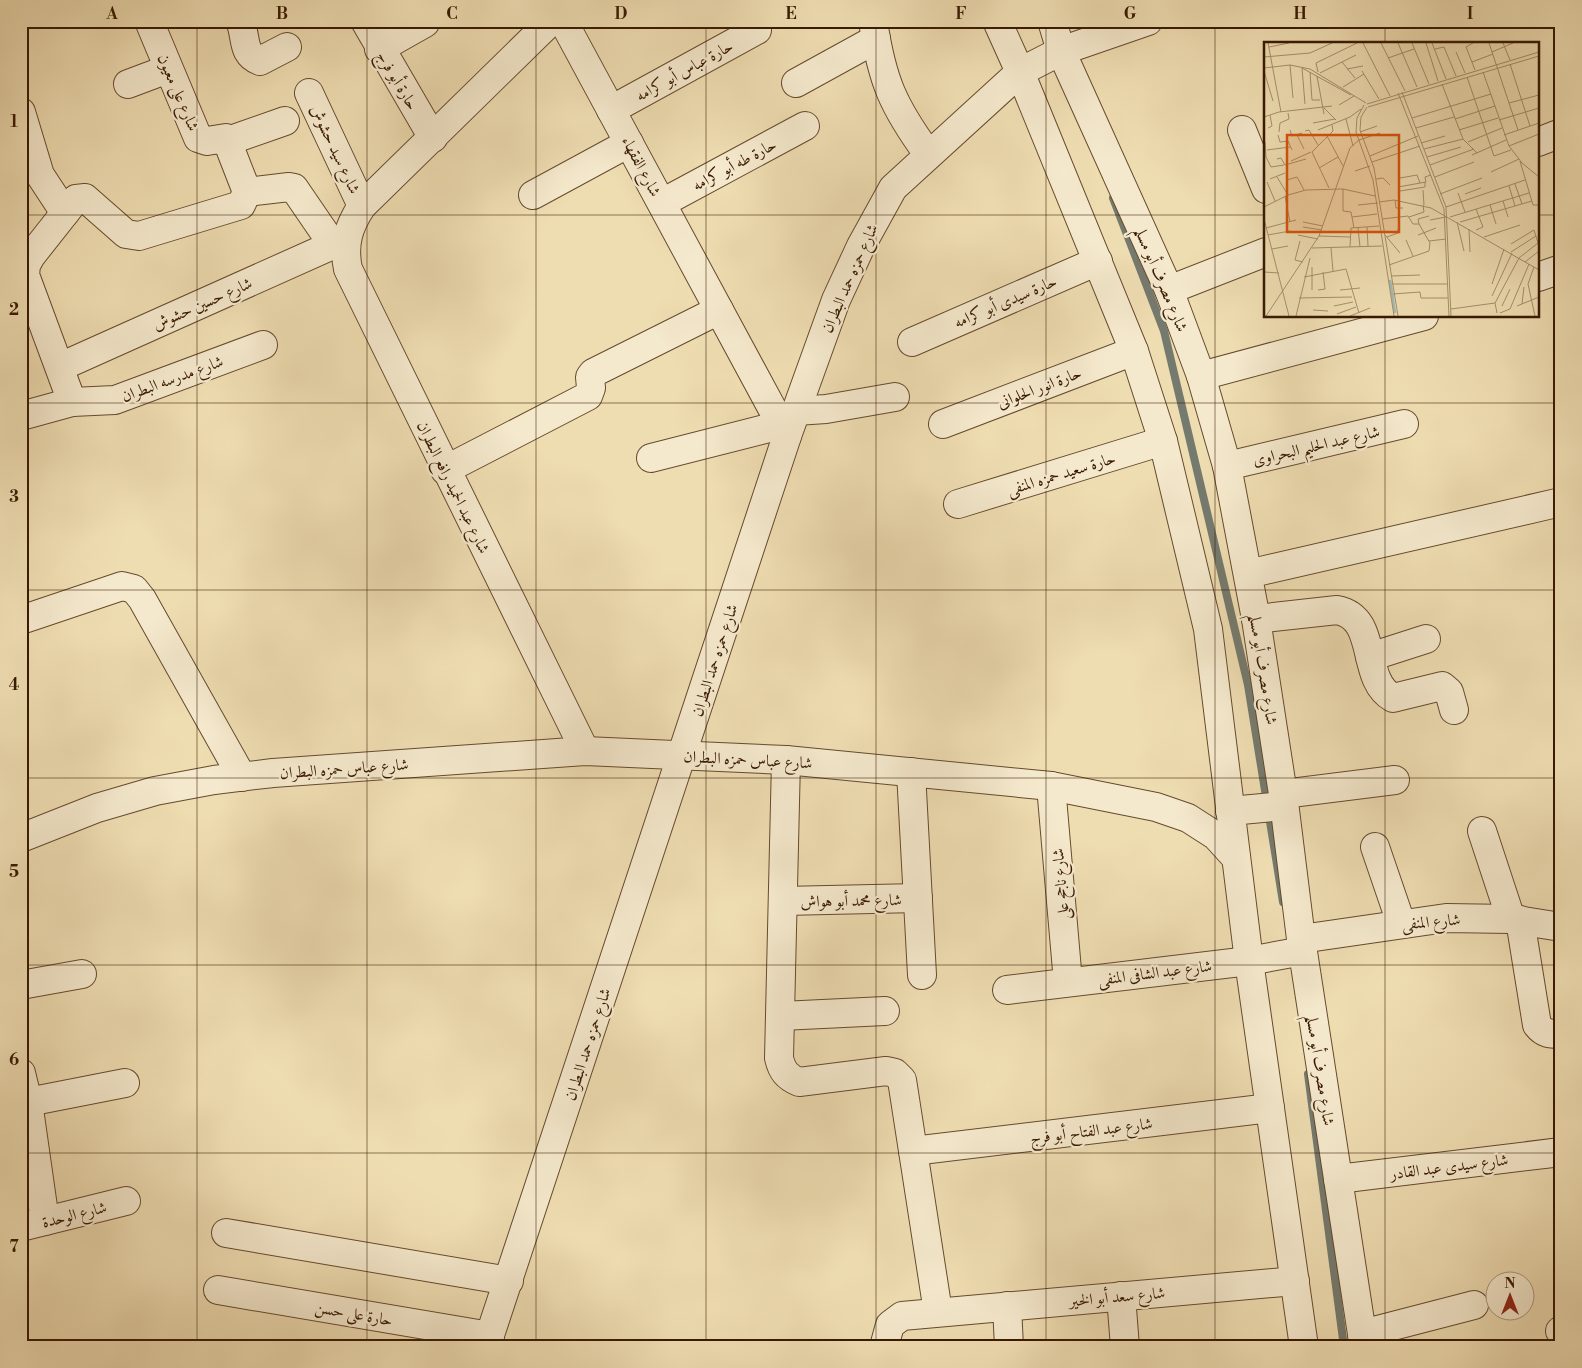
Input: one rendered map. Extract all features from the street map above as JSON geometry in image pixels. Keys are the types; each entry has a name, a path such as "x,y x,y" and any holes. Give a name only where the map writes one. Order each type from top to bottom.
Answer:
{"street":[{"name":"شارع على معيون","path":"149,21 198,138 207,141 223,137 228,141"},
{"path":"240,21 245,33 246,52 252,58 260,61 287,48"},
{"name":"حارة أبو فرج","path":"365,21 379,49 434,138"},
{"path":"246,192 294,188 349,227 434,138 551,21"},
{"name":"شارع الفقهاء","path":"564,21 719,310 788,424"},
{"path":"997,21 1020,72 1134,351 1163,441 1208,629 1248,961 1304,1347"},
{"name":"شارع مصرف أبو مسلم","path":"1052,21 1061,51 1169,290 1201,376 1227,466 1256,619 1284,800 1302,945 1363,1340"},
{"name":"شارع حمزه حمد البطران","path":"488,1341 683,755 788,424 836,300 861,246 893,188 1020,72 1061,51 1148,21"},
{"path":"379,49 425,22"},
{"name":"حارة عباس أبو كرامه","path":"611,110 757,30"},
{"path":"796,83 874,30 881,66 890,93 902,118 928,154"},
{"path":"128,84 168,69"},
{"name":"شارع سيد حشوش","path":"309,92 349,227"},
{"path":"21,112 30,177 65,213"},
{"path":"72,402 60,367 25,286 26,265 65,213 76,199 85,198 126,234 139,236 241,205 246,192 228,141 285,121"},
{"name":"حارة طه أبو كرامه","path":"662,203 806,126"},
{"path":"1242,130 1264,183"},
{"path":"1540,141 1561,133"},
{"path":"533,195 629,143"},
{"name":"شارع حسين حشوش","path":"60,367 349,227"},
{"name":"شارع عبد الحميد رافع البطران","path":"349,227 345,254 348,270 585,751"},
{"path":"1169,290 1264,253"},
{"name":"حارة سيدى أبو كرامه","path":"912,342 1098,261"},
{"path":"1540,276 1561,269"},
{"path":"445,470 588,396 591,388 590,377 594,373 719,310"},
{"path":"1201,376 1417,318"},
{"name":"شارع مدرسه البطران","path":"23,412 72,402 115,400 263,345"},
{"name":"حارة انور الحلوانى","path":"943,424 1134,351"},
{"path":"651,458 788,424 826,409 895,397"},
{"name":"شارع عبد الحليم البحراوى","path":"1227,466 1404,424"},
{"name":"حارة سعيد حمزه المنفى","path":"958,504 1163,441"},
{"path":"1248,574 1561,502"},
{"path":"21,620 122,586 134,589 142,599 242,777"},
{"path":"1256,619 1337,610 1346,612 1360,623 1379,687 1385,694 1393,698 1442,686 1448,692 1454,710"},
{"path":"1370,657 1426,639"},
{"name":"شارع عباس حمزه البطران","path":"21,838 97,808 154,791 242,777 585,751 786,760 1052,786 1156,807 1188,818 1216,836 1236,858"},
{"path":"786,760 779,1058 782,1069 789,1078 800,1082 886,1071 895,1073 902,1080 938,1312"},
{"name":"شارع محمد أبو هواش","path":"911,772 922,975"},
{"path":"1230,811 1395,780"},
{"name":"شارع ناجح على","path":"1052,786 1068,982"},
{"path":"1482,831 1516,920 1537,1025 1542,1031 1550,1034 1561,1034"},
{"path":"1375,847 1401,923"},
{"name":"شارع محمد أبو هواش","path":"783,901 918,898"},
{"name":"شارع المنفى","path":"1302,945 1401,923 1446,918 1516,920 1561,927"},
{"name":"شارع عبد الشافى المنفى","path":"1007,990 1248,961 1302,945"},
{"path":"21,985 82,974"},
{"path":"781,1016 885,1011"},
{"path":"21,1073 28,1102 33,1224"},
{"path":"28,1102 125,1083"},
{"name":"شارع عبد الفتاح أبو فرج","path":"913,1151 1270,1108"},
{"name":"شارع سيدى عبد القادر","path":"1338,1179 1559,1157"},
{"name":"شارع الوحدة","path":"33,1224 126,1201"},
{"path":"226,1233 509,1281"},
{"name":"شارع سعد أبو الخير","path":"884,1345 890,1325 902,1316 1295,1281"},
{"name":"حارة على حسن","path":"218,1290 488,1341"},
{"path":"1121,1296 1124,1347"},
{"path":"1363,1340 1474,1305"},
{"path":"1007,1306 1009,1347"}],"waterway":[{"path":"1113,198 1164,331 1248,685 1283,902"},
{"path":"1308,1074 1344,1347"}]}
